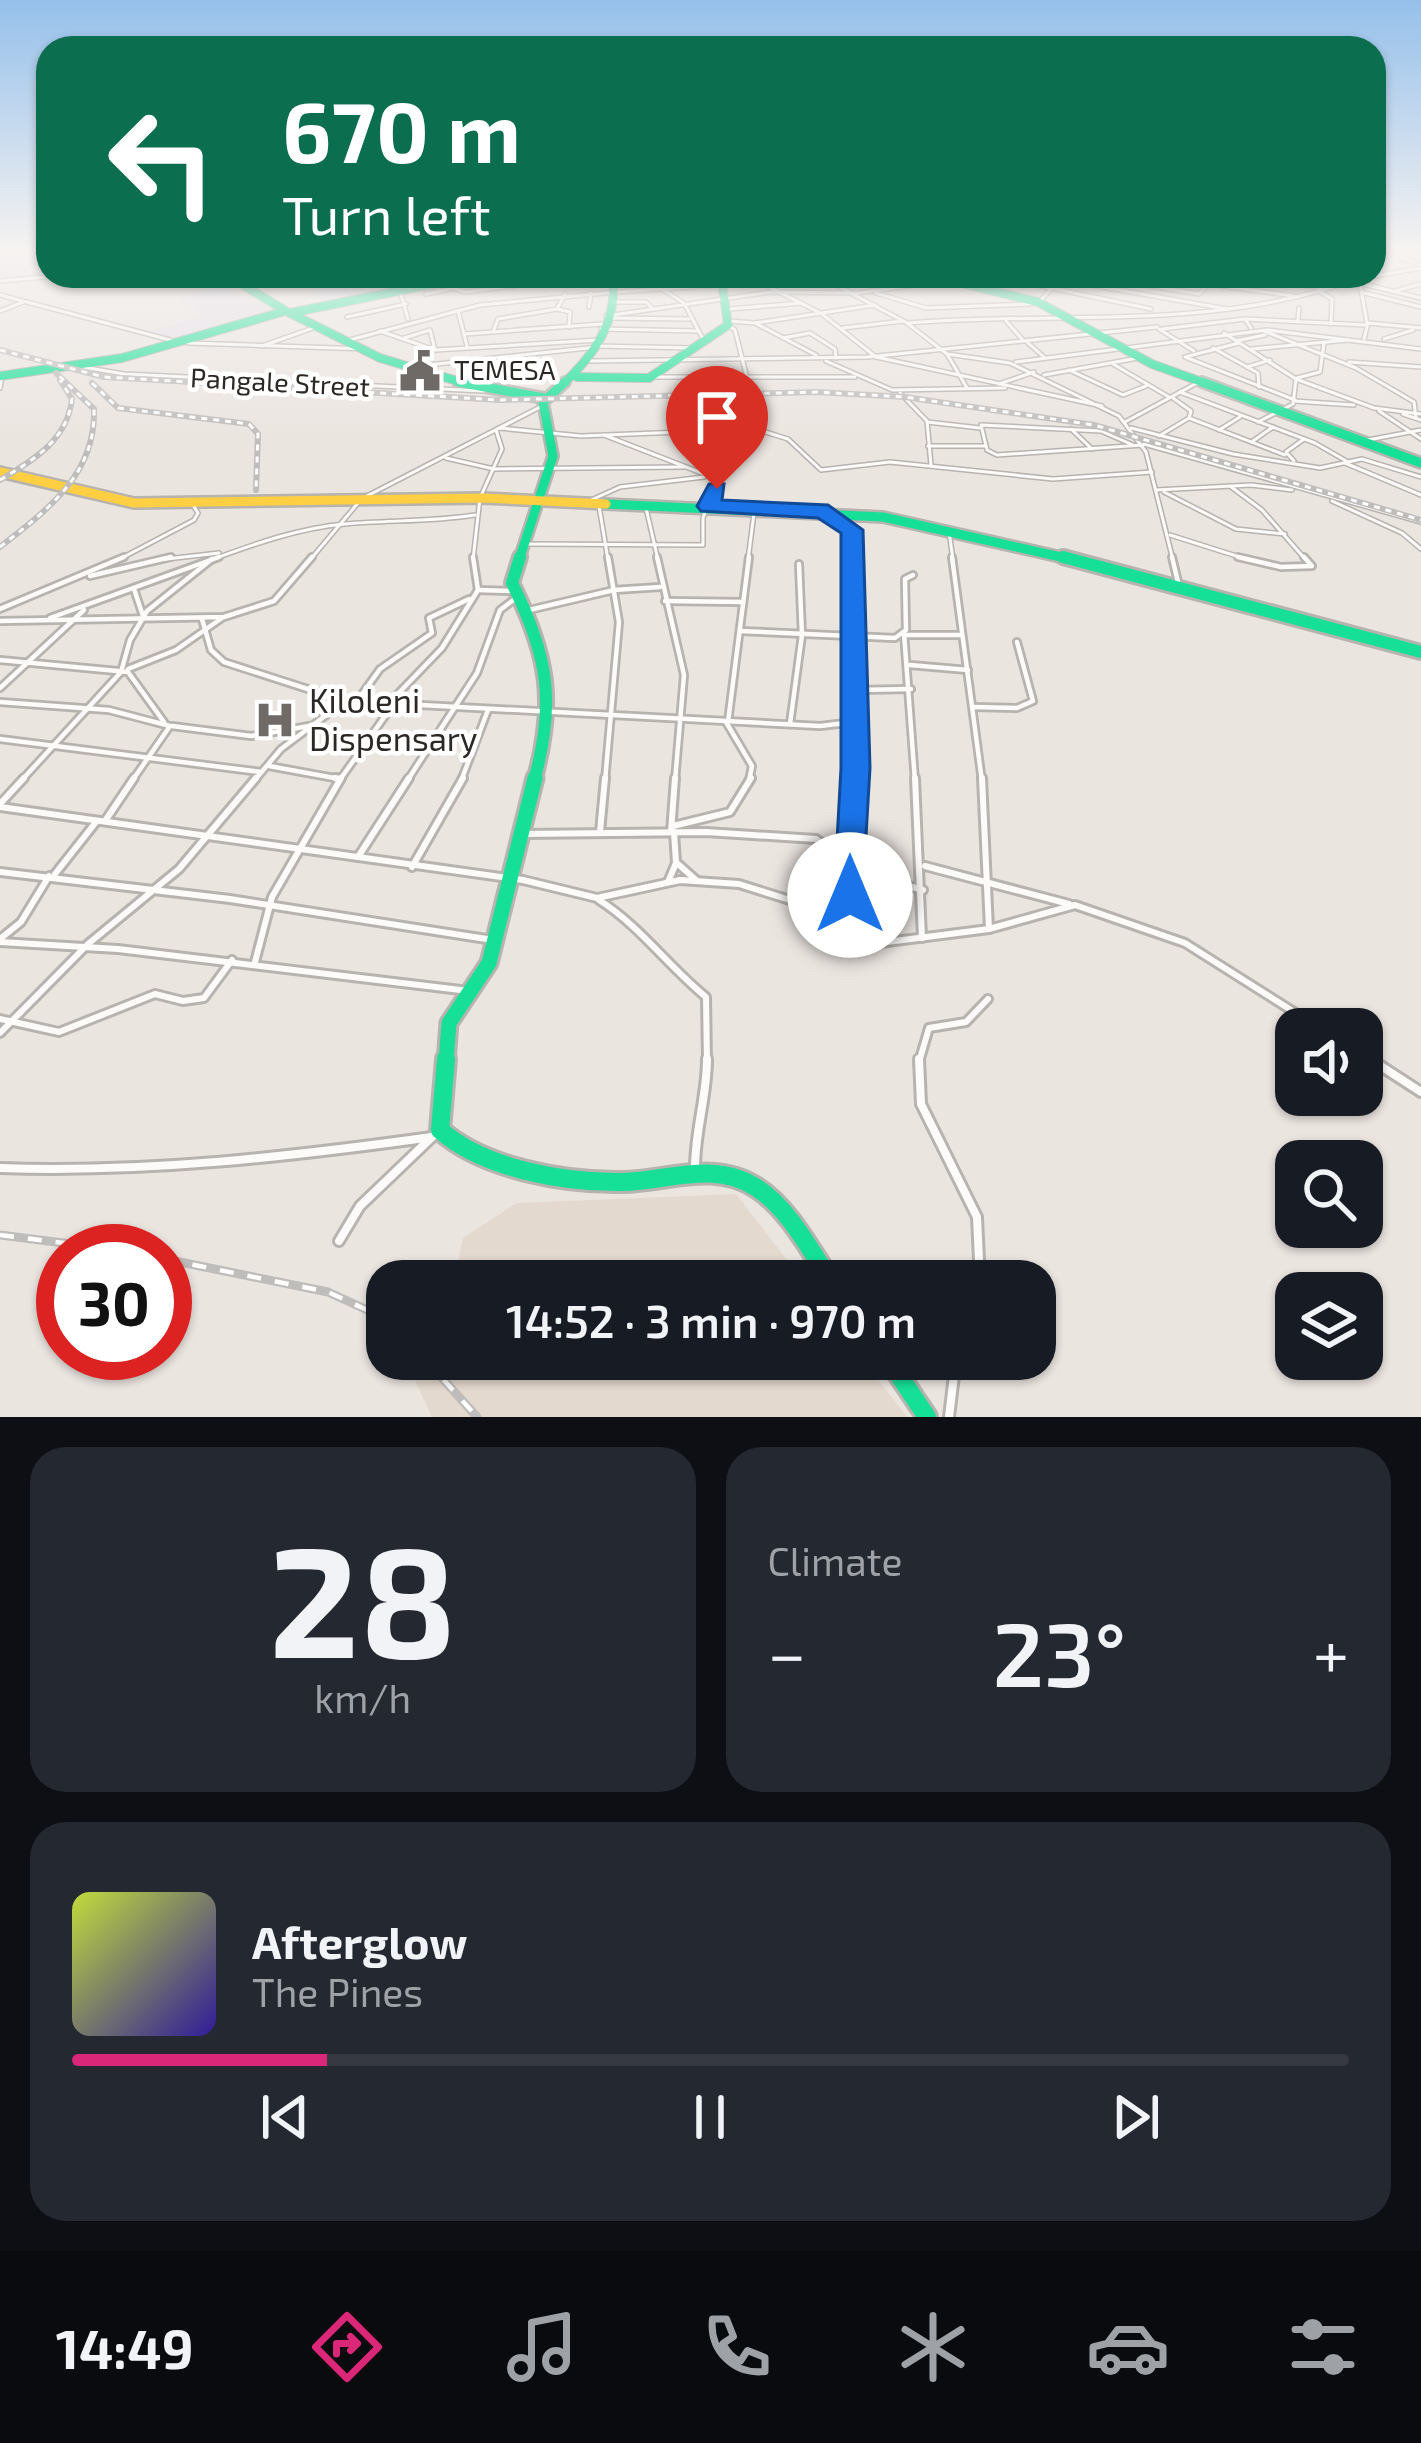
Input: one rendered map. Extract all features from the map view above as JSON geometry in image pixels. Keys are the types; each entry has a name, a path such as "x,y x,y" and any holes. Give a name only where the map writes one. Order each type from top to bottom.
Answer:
{"main road":[{"path":"285,313 346,341 484,391 544,402"},
{"path":"1,380 179,342 285,313"},
{"path":"544,402 575,376 606,313"},
{"path":"575,376 652,377 698,340 718,313"},
{"path":"1059,313 1138,358 1421,463"},
{"path":"544,402 553,435 549,469 512,573 518,600 542,646 548,712 484,974 449,1023 436,1134 466,1150 553,1176 625,1183 695,1172 753,1185 814,1260"},
{"path":"0,472 115,500 194,505 483,498 828,512 950,528 1421,652"},
{"path":"902,1380 927,1417"}],"street":[{"path":"66,313 179,342 367,349"},
{"path":"347,317 358,313"},
{"path":"406,313 408,320"},
{"path":"346,341 408,320 446,313"},
{"path":"459,313 466,346"},
{"path":"493,332 496,320 534,313"},
{"path":"569,327 570,313"},
{"path":"599,313 604,324 677,360 876,356 1245,319 1420,328"},
{"path":"604,324 622,313"},
{"path":"376,330 435,350 604,324 625,313"},
{"path":"418,366 640,313"},
{"path":"689,313 698,340"},
{"path":"729,313 747,378"},
{"path":"741,313 850,376 895,391 1011,388"},
{"path":"755,323 827,313"},
{"path":"889,313 947,354 952,370 967,388"},
{"path":"1151,313 1158,328 1194,351"},
{"path":"842,328 1063,315 1151,319 1204,313"},
{"path":"1298,320 1299,313"},
{"path":"1331,313 1331,324"},
{"path":"1364,339 1365,313"},
{"path":"822,314 876,356 1107,407"},
{"path":"465,334 692,319"},
{"path":"1245,319 1252,330"},
{"path":"1006,320 1045,358"},
{"path":"604,324 698,340"},
{"path":"604,324 698,340"},
{"path":"259,347 313,328"},
{"path":"1251,350 1364,339 1420,328"},
{"path":"401,339 430,330 435,350"},
{"path":"1010,363 1118,346 1282,330"},
{"path":"1366,406 1294,401 1185,357 1282,330 1421,349"},
{"path":"1267,332 1396,387 1420,417"},
{"path":"782,338 810,333 835,349 836,358"},
{"path":"1224,334 1295,379 1366,406 1420,417"},
{"path":"1295,379 1320,372 1324,343"},
{"path":"1213,348 1258,373 1258,388"},
{"path":"947,354 1010,363 1034,372 1107,407 1131,428 1160,491 1179,588"},
{"path":"1041,375 1138,358"},
{"path":"1246,367 1270,360"},
{"path":"1340,361 1421,367"},
{"path":"1111,362 1191,411 1189,418 1159,436"},
{"name":"Pangale Street","path":"77,366 124,374 484,391"},
{"path":"1069,370 1121,394 1146,386"},
{"path":"999,384 1034,372"},
{"path":"652,377 850,376"},
{"path":"1294,401 1295,379"},
{"path":"1125,422 1198,382"},
{"path":"895,391 927,422 980,428 990,422 1113,433 1133,445"},
{"path":"1180,392 1304,439 1421,495"},
{"path":"1258,422 1294,401"},
{"path":"0,621 256,613 275,601 333,526 363,499 544,402"},
{"path":"1374,408 1421,439"},
{"path":"1219,430 1242,416"},
{"path":"1189,418 1286,455 1298,464"},
{"path":"927,422 932,466"},
{"path":"1251,442 1274,427"},
{"path":"980,428 986,446"},
{"path":"1131,428 1298,464 1358,459 1421,477"},
{"path":"498,429 553,435 756,429 788,439 821,470 868,462 1058,479 1152,472"},
{"path":"255,962 268,906 340,779 393,701 442,648 478,590 471,565 475,515 502,449 498,429"},
{"path":"1070,429 1092,449"},
{"path":"1365,443 1421,430"},
{"path":"522,544 702,546 708,506 719,485 710,476 604,435"},
{"path":"1286,455 1304,439"},
{"path":"1001,474 994,461 1003,456 1142,444 1421,522"},
{"path":"928,446 986,446 1003,456"},
{"path":"442,457 494,469 684,467"},
{"path":"600,832 607,716 619,636 609,547 595,501 620,487 710,476"},
{"path":"1160,491 1230,486 1304,491"},
{"path":"1168,534 1258,560 1312,566 1230,486"},
{"path":"1160,491 1234,531 1285,535"},
{"path":"1321,496 1407,537 1421,549"},
{"path":"645,502 660,587 684,675 677,719 676,863 668,882"},
{"path":"80,579 194,520 194,505"},
{"path":"673,830 730,812 754,773 752,762 728,737 726,722 754,508"},
{"path":"828,512 854,536 852,932"},
{"path":"0,609 80,579 178,555 222,552 333,526 408,526 475,515"},
{"path":"950,528 986,804 989,929"},
{"path":"1407,537 1420,532"},
{"path":"45,620 222,552"},
{"path":"1,808 121,671 141,619 163,595 222,552"},
{"path":"790,724 802,635 799,564"},
{"path":"913,575 905,579 905,634 922,866 922,938"},
{"path":"478,590 518,600 660,587"},
{"path":"134,589 141,619"},
{"path":"359,699 380,669 432,633 429,618 474,597"},
{"path":"357,859 487,655 500,610 518,600"},
{"path":"664,602 743,602"},
{"path":"0,688 90,605"},
{"path":"121,671 167,655 234,616"},
{"path":"201,618 208,628 211,650 224,662 345,701 790,724 843,724 853,705"},
{"path":"740,631 890,640 905,634 962,635"},
{"path":"973,707 1017,708 1033,700 1017,642"},
{"path":"0,660 130,673 167,725"},
{"path":"910,665 968,670"},
{"path":"854,690 911,689"},
{"path":"0,701 85,709 251,736 314,725"},
{"path":"0,1033 88,944 156,889 264,769 345,701"},
{"path":"412,867 466,773 488,708"},
{"path":"0,940 21,922 51,876 100,822 148,760 167,725"},
{"path":"0,739 49,749 340,779"},
{"path":"1,808 506,878 597,898 629,919 665,963 706,998 707,1090 694,1138 695,1172"},
{"path":"520,834 673,830 816,839 862,873 923,890"},
{"path":"676,863 696,880"},
{"path":"922,866 955,870 987,884 1075,905 1185,943 1289,1008"},
{"path":"0,872 156,889 494,940"},
{"path":"597,898 696,880 767,890 879,943 989,929 1075,905"},
{"path":"0,940 255,962 381,985 469,991"},
{"path":"0,1019 59,1032 145,997 204,998 232,960"},
{"path":"979,1260 978,1220 956,1167 926,1127 916,1074 929,1028 966,1022 988,999"},
{"path":"1383,1068 1421,1092"},
{"path":"0,1168 113,1172 276,1159 436,1134"},
{"path":"339,1241 352,1216 436,1134"},
{"path":"949,1417 953,1380"}],"shaded area":[{"path":"201,313 274,313 181,341 140,334 204,315"},
{"path":"736,1194 787,1260 458,1260 463,1238 517,1203"},
{"path":"415,1380 878,1380 907,1417 432,1417"}],"railway":[{"path":"0,350 104,377 500,400 817,392 905,397 1094,425 1421,520"},
{"path":"0,547 65,489 87,453 94,409 56,373"},
{"path":"0,480 36,457 63,427 72,399 60,380"},
{"path":"92,383 118,408 249,424 258,434 256,490"},
{"path":"0,1235 36,1240"},
{"path":"192,1264 328,1292 366,1309"},
{"path":"444,1380 477,1417"}],"traffic: fast":[{"path":"0,376 122,358 278,313"},
{"path":"290,313 349,345 412,369 544,398"},
{"path":"612,313 584,363 543,402 553,456 512,583 538,635 547,670 545,742 506,878 489,963 449,1023 440,1130 473,1152 553,1174 622,1182 696,1173 740,1179 781,1210 817,1260"},
{"path":"577,377 649,378 728,325 726,313"},
{"path":"1058,313 1152,364 1421,463"},
{"path":"606,504 883,517 1000,540 1421,652"},
{"path":"902,1380 927,1417"}],"traffic: slow":[{"path":"0,472 134,503 483,498 606,504"}],"place":[{"name":"TEMESA","path":"420,371"},
{"name":"Kiloleni Dispensary","path":"275,720"}],"route":[{"path":"717,489 708,506 828,512 829,518 843,522 854,536 851,636 856,768 850,895"}]}
